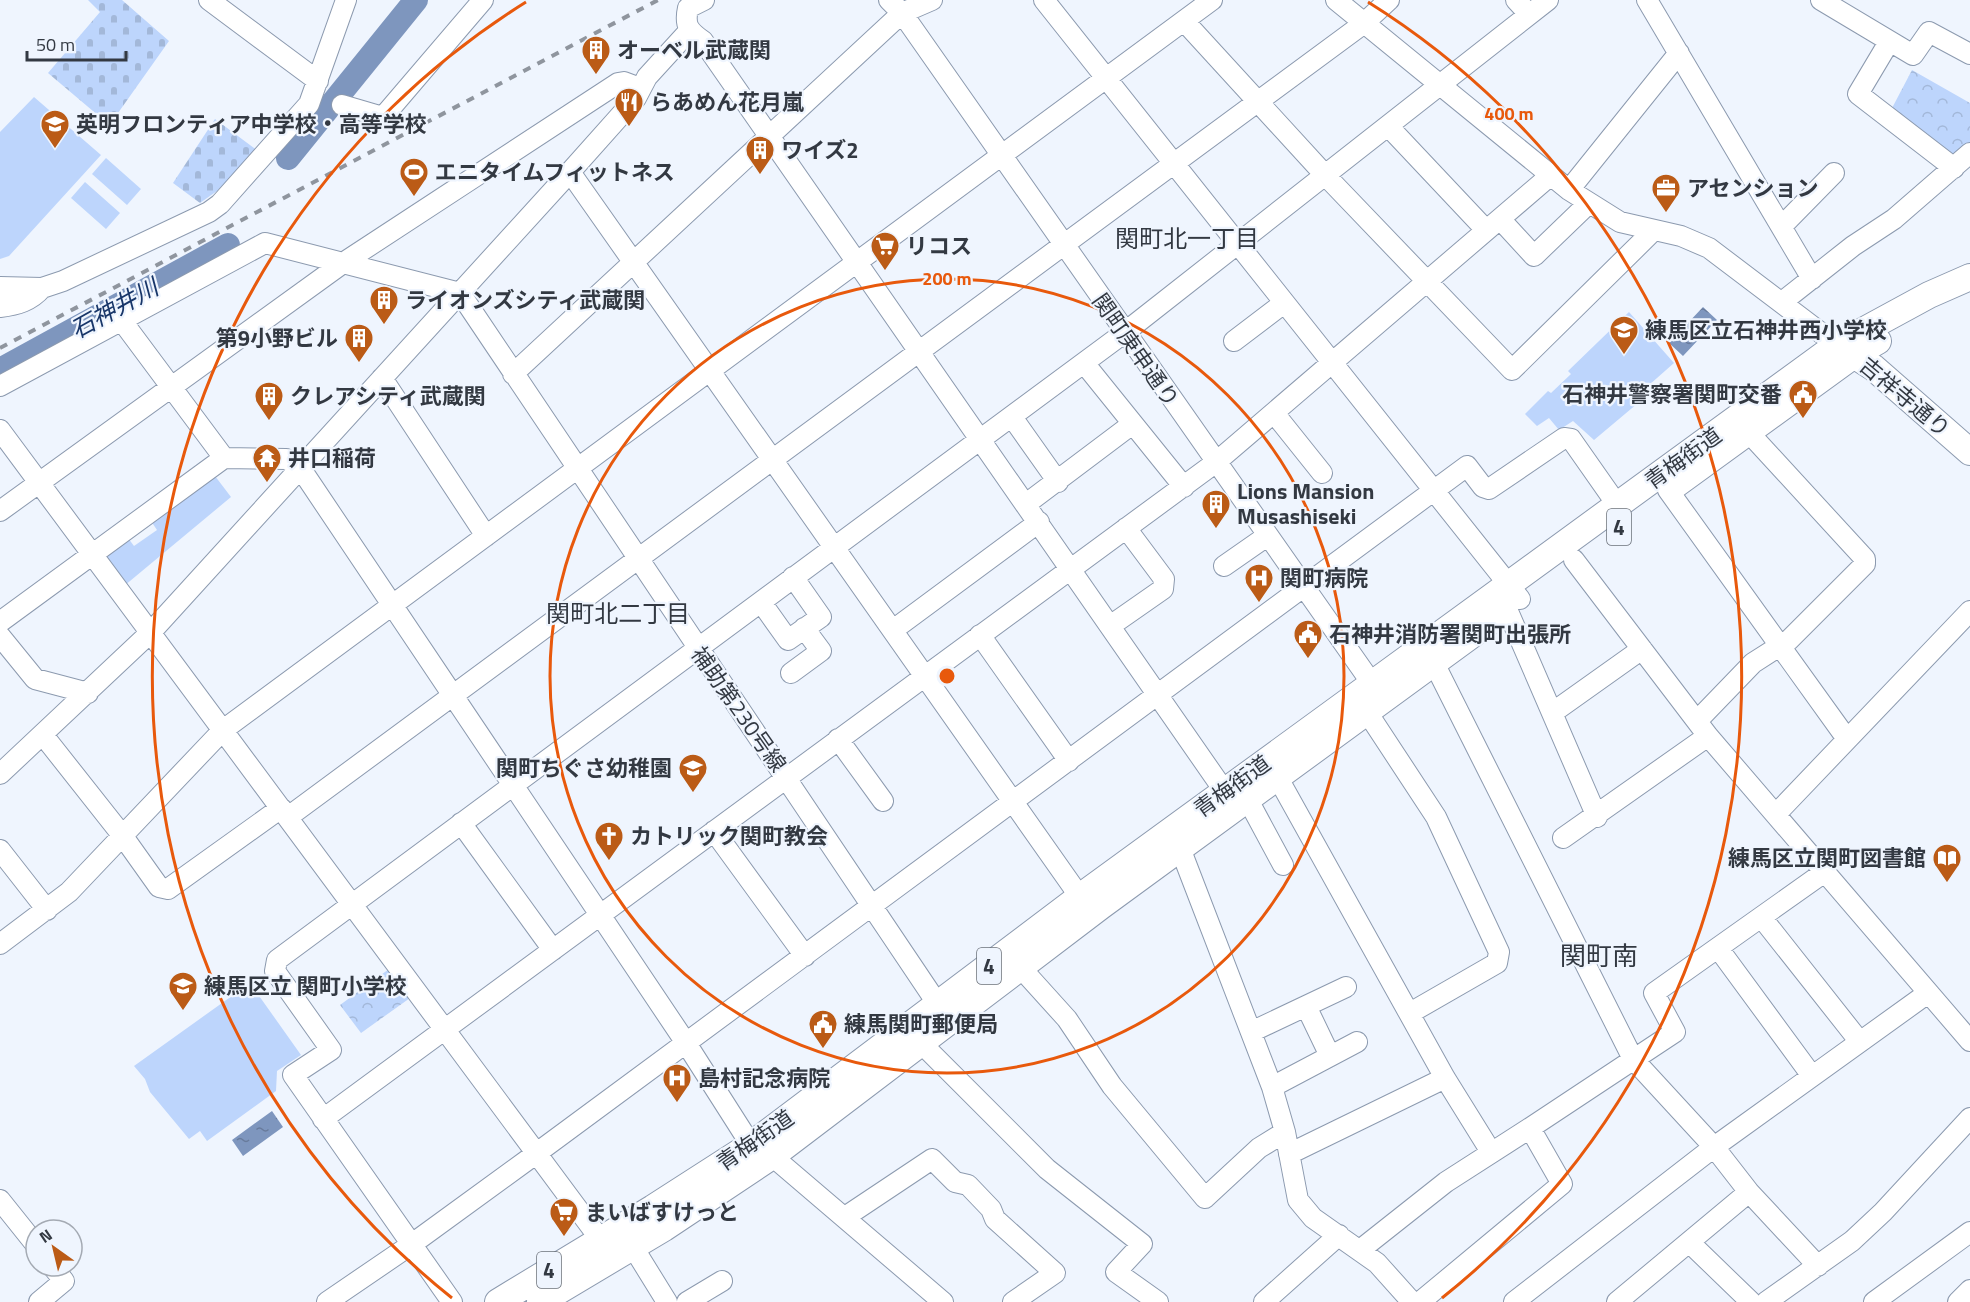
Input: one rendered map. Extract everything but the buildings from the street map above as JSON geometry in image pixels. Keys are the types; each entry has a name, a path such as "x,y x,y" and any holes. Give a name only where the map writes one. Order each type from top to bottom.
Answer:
{"main road":[{"name":"青梅街道","path":"498,1302 600,1239 762,1150 922,1044 944,1013 1021,968 1180,848 1237,796 1278,778 1374,699 1434,663 1618,506 1742,426 1919,300 1970,277"},
{"name":"青梅街道","path":"1846,350 1889,334 1970,296"},
{"name":"吉祥寺通り","path":"1846,350 1874,368 1970,453"},
{"name":"青梅街道","path":"540,1302 633,1247 944,1013 1080,897 1237,796 1512,598 1574,560 1668,490 1742,426"}],"street":[{"path":"209,0 318,81"},
{"path":"0,287 42,288 63,281 209,212 220,204 309,104 346,0"},
{"path":"342,105 383,117 483,0"},
{"path":"684,36 688,8 704,0"},
{"path":"513,374 770,138 896,7 932,0"},
{"path":"1044,0 1237,245 1435,490 1512,598 1552,713 1597,817"},
{"path":"0,944 69,892 223,729 1212,0"},
{"path":"1336,0 1569,190 1620,222 1681,236 1709,248 1846,350"},
{"path":"43,735 159,887 168,889 284,812 452,695 1363,24 1389,0"},
{"path":"452,1302 294,1075 331,1050 275,971 276,960 981,441 1124,333 1388,126 1439,85 1522,7 1548,0"},
{"path":"1647,0 1812,279"},
{"path":"1821,0 1913,55 1929,32 1970,54"},
{"name":"関町庚申通り","path":"896,7 1004,155 1124,333 1303,588 1374,699 1436,817 1499,952 1497,963 1410,1013"},
{"path":"1184,21 1325,175 1512,370 1653,231"},
{"path":"0,774 151,632 299,466 460,293 636,98 642,86 641,64 645,59 662,45 684,36 703,41 917,352 1159,695 1237,796 1283,865"},
{"path":"1889,42 1858,94 1954,168"},
{"path":"1569,190 1679,53"},
{"path":"0,511 343,263 618,83 642,86"},
{"path":"1388,126 1493,225 1534,256 1589,203"},
{"path":"1782,302 1894,219 1970,153"},
{"path":"570,172 1080,897"},
{"path":"1782,226 1834,173"},
{"path":"323,1119 1070,568 1184,487 1333,363 1551,175"},
{"path":"0,386 265,243 460,293"},
{"path":"0,307 22,303 35,296 42,288"},
{"name":"補助第230号線","path":"460,293 944,1013"},
{"path":"1234,341 1284,303"},
{"path":"122,321 224,458"},
{"path":"1084,363 1131,425 1184,487"},
{"path":"382,378 486,536"},
{"path":"1274,412 1322,473"},
{"path":"1012,417 1058,482"},
{"path":"1026,504 1131,425"},
{"path":"1563,838 1597,817 1703,728 1753,663 1789,640 1864,564 1865,559 1742,426"},
{"path":"0,430 600,1239 633,1247 667,1302"},
{"path":"327,1302 412,1245 1467,466 1483,487 1489,489 1564,438 1571,439 1618,506"},
{"path":"0,622 224,458 286,459 299,466 599,916 762,1150 845,1217 943,1302"},
{"path":"1668,490 1847,739"},
{"path":"893,630 1039,522"},
{"path":"1110,626 1163,589 1164,579 1126,528"},
{"path":"1224,566 1267,536"},
{"path":"1574,560 1703,728 1970,1041"},
{"path":"761,602 788,640 821,617 793,578"},
{"path":"1777,813 1970,611"},
{"path":"791,673 821,651 804,628"},
{"path":"980,635 1069,761"},
{"path":"0,636 35,679 88,693"},
{"path":"1552,713 1642,649"},
{"path":"1434,663 1633,1059 1714,1147 1749,1192 1818,1266"},
{"path":"838,739 883,801"},
{"path":"1278,778 1445,1078 1491,1152"},
{"path":"461,823 553,950"},
{"path":"714,831 805,956"},
{"path":"1180,848 1272,1087 1285,1132 1298,1200 1313,1218 1377,1263 1412,1302"},
{"path":"0,850 47,910"},
{"path":"1360,1250 1446,1182 1675,1032 1654,993 1826,871"},
{"path":"1762,918 1860,1042"},
{"path":"1718,948 1812,1076"},
{"path":"1021,968 1067,1019 1112,1086 1205,1198 1259,1148 1285,1132"},
{"path":"1251,1032 1346,987"},
{"path":"1514,1302 1714,1147 1928,993"},
{"path":"1306,1006 1330,1056"},
{"path":"1272,1087 1357,1042"},
{"path":"922,1044 1047,1169 1142,1244 1116,1272 1135,1296 1158,1302"},
{"path":"1289,1154 1445,1078"},
{"path":"1766,1302 1852,1241 1883,1212 1970,1118"},
{"path":"1420,1302 1562,1184 1530,1128"},
{"path":"845,1217 932,1160 955,1182 968,1185 992,1209 995,1219 1055,1273 1013,1302"},
{"path":"1617,1302 1749,1192"},
{"path":"0,1200 24,1230"},
{"path":"1874,1302 1970,1232"},
{"path":"1264,1302 1339,1236"},
{"path":"1690,1243 1751,1302"},
{"path":"39,1302 64,1281 62,1278"},
{"path":"687,1302 722,1281"},
{"path":"1958,1302 1970,1290"}],"green space":[{"path":"88,0 122,0 169,41 118,113 100,117 48,73 100,12"},
{"path":"1912,70 1970,103 1970,144 1950,158 1891,110"},
{"path":"34,97 101,155 9,256 0,259 0,132"},
{"path":"215,119 258,151 217,191 200,203 173,183"},
{"path":"106,158 141,189 127,205 92,174"},
{"path":"85,182 120,213 106,229 71,198"},
{"path":"1629,312 1674,363 1640,393 1644,398 1594,440 1573,421 1559,430 1549,418 1537,426 1525,414 1548,391 1551,393 1571,374 1568,371"},
{"path":"215,476 231,497 124,586 104,559 107,552 128,538 134,546 157,530 151,521"},
{"path":"389,969 410,998 361,1033 340,1005"},
{"path":"250,983 301,1055 277,1071 276,1091 207,1141 200,1131 189,1139 150,1092 145,1079 134,1066"}],"water":[{"path":"1703,307 1717,320 1683,356 1669,343"},
{"path":"272,1111 283,1127 243,1156 232,1140"}],"waterway":[{"name":"石神井川","path":"288,158 416,0"},
{"name":"石神井川","path":"0,370 228,245"}],"railway":[{"path":"0,348 658,0"}],"place":[{"name":"オーベル武蔵関","path":"596,76"},
{"name":"らあめん花月嵐","path":"629,128"},
{"name":"英明フロンティア中学校・高等学校","path":"55,150"},
{"name":"ワイズ2","path":"760,176"},
{"name":"エニタイムフィットネス","path":"414,198"},
{"name":"アセンション","path":"1666,214"},
{"name":"リコス","path":"885,272"},
{"name":"ライオンズシティ武蔵関","path":"384,326"},
{"name":"練馬区立石神井西小学校","path":"1624,356"},
{"name":"第9小野ビル","path":"359,364"},
{"name":"石神井警察署関町交番","path":"1803,420"},
{"name":"クレアシティ武蔵関","path":"269,422"},
{"name":"井口稲荷","path":"267,484"},
{"name":"Lions Mansion Musashiseki","path":"1216,530"},
{"name":"関町病院","path":"1259,604"},
{"name":"石神井消防署関町出張所","path":"1308,660"},
{"name":"関町ちぐさ幼稚園","path":"693,794"},
{"name":"カトリック関町教会","path":"609,862"},
{"name":"練馬区立関町図書館","path":"1947,884"},
{"name":"練馬区立 関町小学校","path":"183,1012"},
{"name":"練馬関町郵便局","path":"823,1050"},
{"name":"島村記念病院","path":"677,1104"},
{"name":"まいばすけっと","path":"564,1238"}],"district":[{"name":"関町北一丁目","path":"1187,238"},
{"name":"関町北二丁目","path":"618,613"},
{"name":"関町南","path":"1599,955"}]}
